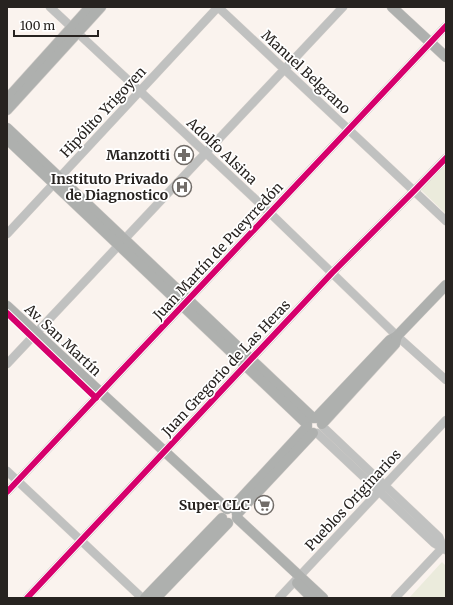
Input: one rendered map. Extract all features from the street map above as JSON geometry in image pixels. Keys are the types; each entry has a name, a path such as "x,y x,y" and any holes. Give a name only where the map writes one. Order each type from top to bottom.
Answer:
{"main road":[{"path":"7,110 74,30 90,7"},
{"path":"7,99 74,30 101,7"},
{"path":"392,7 446,57"},
{"path":"7,128 57,181 315,426"},
{"path":"7,139 57,181"},
{"path":"156,598 230,516 395,344 397,336 446,285"},
{"name":"Av. San Martín","path":"7,306 34,335"},
{"path":"7,313 34,335 297,579 323,598"},
{"path":"146,598 230,516"},
{"path":"297,579 312,598"}],"street":[{"name":"Adolfo Alsina","path":"50,7 270,213 397,336 446,380"},
{"name":"Manuel Belgrano","path":"218,7 446,221"},
{"name":"Hipólito Yrigoyen","path":"7,234 218,7"},
{"path":"7,364 343,7"},
{"name":"Juan Martín de Pueyrredón","path":"7,492 446,26"},
{"name":"Juan Gregorio de Las Heras","path":"27,598 332,273 446,158"},
{"name":"Pueblos Originarios","path":"279,598 446,420"},
{"path":"315,426 382,488 439,537 445,547 395,598"},
{"path":"7,471 142,598"}],"shaded area":[{"path":"446,165 446,214 421,190"},
{"path":"442,562 446,566 446,598 409,598"}],"cycle path":[{"path":"7,492 446,26"},
{"path":"27,598 332,273 446,158"},
{"path":"7,313 96,398"}],"place":[{"name":"Manzotti","path":"184,155"},
{"name":"Instituto Privado de Diagnostico","path":"182,187"},
{"name":"Super CLC","path":"264,505"}]}
